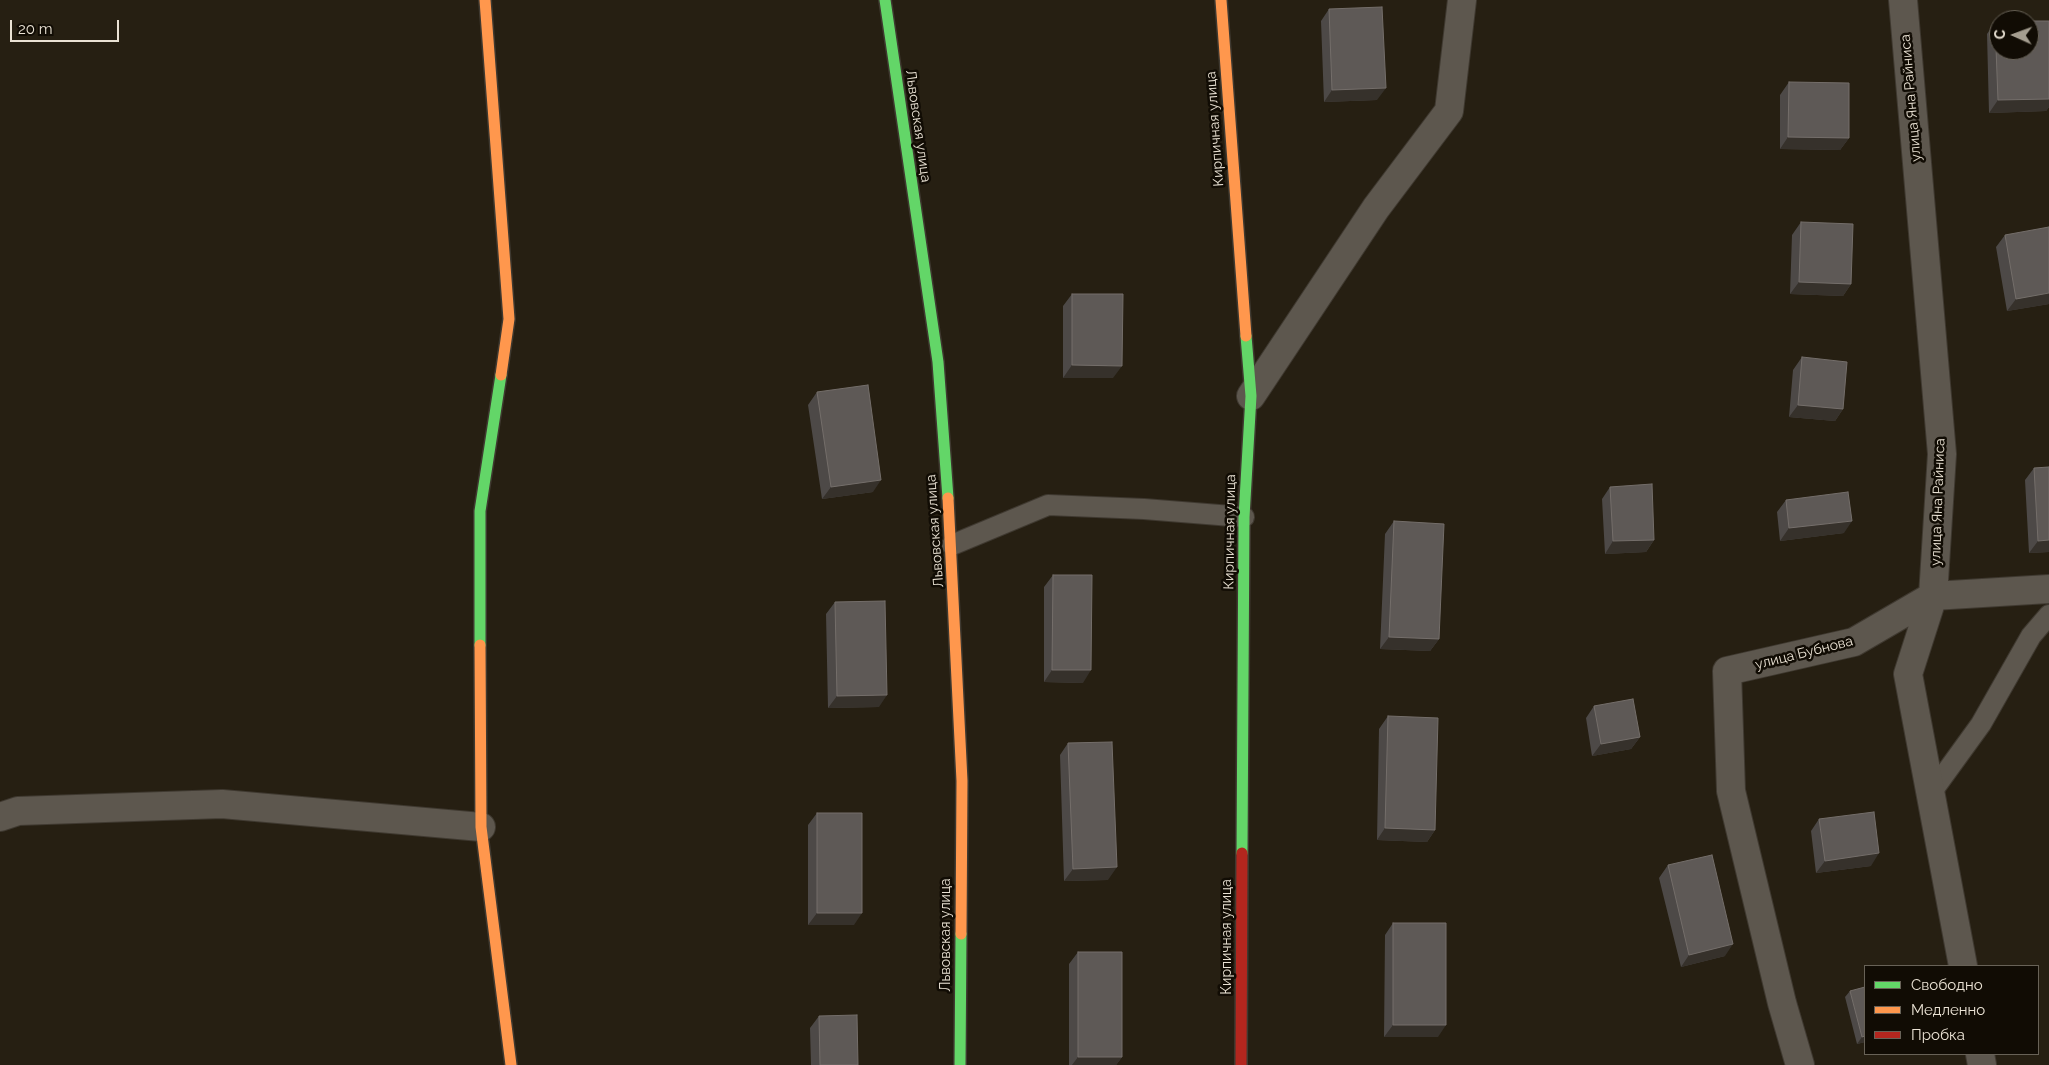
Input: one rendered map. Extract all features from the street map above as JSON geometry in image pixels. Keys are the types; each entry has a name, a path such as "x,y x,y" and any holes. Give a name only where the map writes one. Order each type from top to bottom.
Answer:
{"street":[{"path":"485,0 509,319 480,511 481,827 511,1065"},
{"name":"Львовская улица","path":"885,0 938,362 952,545 962,781 960,1065"},
{"name":"Кирпичная улица","path":"1221,0 1251,396 1244,517 1241,1065"},
{"path":"1251,396 1376,208 1449,111 1462,0"},
{"name":"улица Яна Райниса","path":"1903,0 1942,454 1933,596 1908,674 1964,965"},
{"name":"улица Бубнова","path":"1800,1065 1782,1003 1731,790 1727,671 1854,642 1933,596 2049,589"},
{"path":"0,816 18,811 222,804 481,827"}],"lane":[{"path":"952,545 1048,505 1144,509 1244,517"},
{"path":"1930,793 1981,724 2031,636 2049,615"}],"building":[{"path":"1382,7 1386,88 1332,90 1329,9"},
{"path":"2039,21 2049,21 2049,99 1998,100 1996,60 2039,60"},
{"path":"1789,82 1849,83 1849,138 1788,137"},
{"path":"1801,222 1853,224 1851,284 1799,282"},
{"path":"2049,227 2049,293 2016,299 2005,235"},
{"path":"1072,294 1123,294 1122,366 1072,365"},
{"path":"1802,357 1847,362 1843,409 1798,405"},
{"path":"868,385 881,480 831,487 817,392"},
{"path":"2049,467 2049,540 2038,541 2034,468"},
{"path":"1652,484 1654,540 1613,541 1610,487"},
{"path":"1848,492 1852,521 1789,528 1786,500"},
{"path":"1394,521 1444,524 1439,639 1389,637"},
{"path":"1053,575 1092,575 1091,670 1052,670"},
{"path":"885,601 887,695 837,696 835,602"},
{"path":"1633,699 1640,737 1601,744 1594,706"},
{"path":"1388,716 1438,718 1435,830 1385,828"},
{"path":"1112,742 1117,867 1073,869 1068,743"},
{"path":"1874,812 1879,853 1825,861 1819,819"},
{"path":"817,813 862,813 862,913 817,913"},
{"path":"1712,855 1733,944 1689,955 1668,865"},
{"path":"1393,923 1446,923 1446,1025 1393,1025"},
{"path":"1078,952 1122,952 1122,1057 1078,1057"},
{"path":"1864,987 1864,1036 1862,1037 1850,991"},
{"path":"857,1015 858,1065 820,1065 819,1016"}],"traffic: fast":[{"path":"885,0 938,362 948,498"},
{"path":"1242,853 1244,517 1251,396 1246,336"},
{"path":"480,645 480,511 501,375"},
{"path":"960,1065 961,934"}],"traffic: slow":[{"path":"485,0 509,319 501,375"},
{"path":"1221,0 1246,336"},
{"path":"948,498 962,781 961,934"},
{"path":"480,645 481,827 511,1065"}],"traffic: jam":[{"path":"1241,1065 1242,853"}]}
